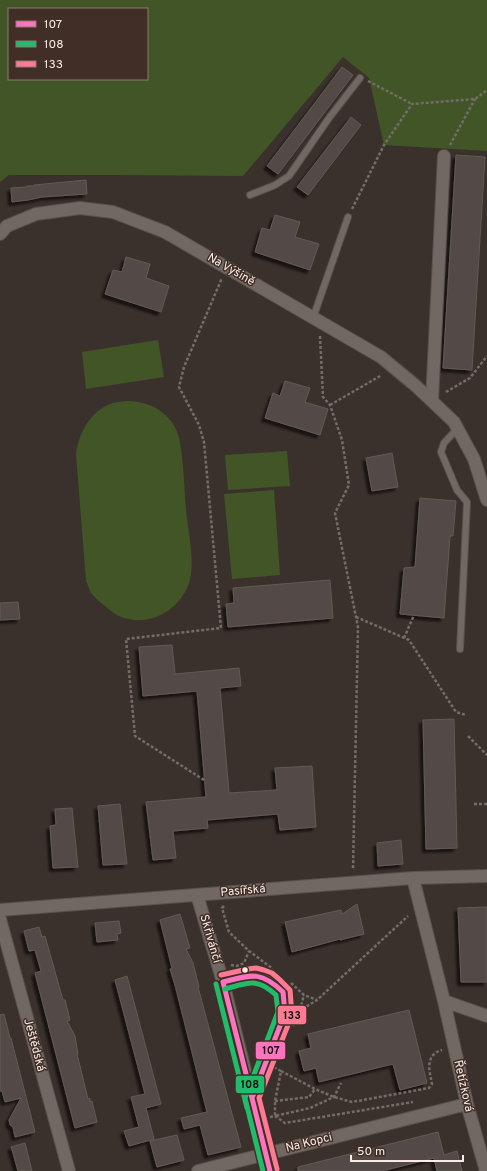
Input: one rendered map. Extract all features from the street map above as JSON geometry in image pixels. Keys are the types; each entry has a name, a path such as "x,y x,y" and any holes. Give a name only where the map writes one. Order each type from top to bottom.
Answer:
{"street":[{"path":"432,401 444,156"},
{"name":"Na Výšině","path":"4,230 36,214 80,208 113,212 165,232 381,357 394,367 454,422 474,459 487,500"},
{"name":"Pasířská","path":"0,910 413,878 487,876"},
{"name":"Řetízková","path":"413,878 444,1001 467,1104 486,1171"},
{"name":"Skřivánčí","path":"197,895 223,982 270,1171"},
{"name":"Ještědská","path":"0,919 69,1171"},
{"path":"444,1001 487,1016"},
{"name":"Na Kopci","path":"198,1171 467,1104"}],"lane":[{"path":"250,195 275,185 289,176 360,78"},
{"path":"317,320 348,217"},
{"path":"457,429 444,443 441,452 457,490 467,502 460,649"},
{"path":"223,982 251,975 261,976 274,983 283,992 284,1013 252,1098"}],"path":[{"path":"360,78 412,104 475,99"},
{"path":"444,156 475,99 487,90"},
{"path":"348,217 384,145 412,104"},
{"path":"204,780 135,736 126,639 221,628 204,442 199,425 179,387 184,367 226,268"},
{"path":"317,320 323,397 330,405 342,440 349,485 335,514 358,627 352,883"},
{"path":"432,401 470,378 487,356"},
{"path":"330,405 394,367"},
{"path":"404,638 414,615"},
{"path":"356,617 409,640 456,712 466,714"},
{"path":"468,736 487,755"},
{"path":"474,804 487,804"},
{"path":"220,904 227,904 222,908 229,932 249,951 279,973"},
{"path":"407,910 410,924"},
{"path":"299,1011 317,1000 408,916"},
{"path":"228,964 237,966 244,963 249,951"},
{"path":"290,982 304,995 317,1000"},
{"path":"290,1032 304,995"},
{"path":"274,1067 315,1089 334,1097 352,1102 429,1088 432,1084 429,1065 430,1061 432,1056 437,1052 444,1050 442,1043"},
{"path":"275,1116 275,1101 281,1071"},
{"path":"257,1119 310,1108 334,1097 341,1083"},
{"path":"275,1101 309,1097 315,1089"},
{"path":"275,1116 285,1123 416,1102"}],"green space":[{"path":"0,0 487,0 487,151 384,145 369,78 343,57 243,176 9,175 0,182"},
{"path":"158,340 164,377 86,389 82,352"},
{"path":"126,401 139,402 157,409 167,416 176,429 181,451 192,561 190,580 182,597 176,604 160,615 151,619 141,620 131,620 114,613 91,593 86,581 76,454 83,430 92,416 105,406"},
{"path":"287,451 290,486 228,490 225,455"},
{"path":"274,490 280,575 232,579 224,494"}],"building":[{"path":"342,67 353,75 278,174 267,166"},
{"path":"351,117 361,125 308,195 297,187"},
{"path":"456,155 485,157 472,370 443,368"},
{"path":"86,180 87,194 42,197 12,202 11,188"},
{"path":"275,215 300,222 295,237 319,244 310,270 255,252 262,228 270,230"},
{"path":"126,257 150,264 146,278 169,286 161,312 105,294 113,270 122,272"},
{"path":"285,381 310,388 305,402 328,409 320,435 265,418 273,393 280,396"},
{"path":"392,453 398,487 372,491 366,458"},
{"path":"420,498 456,501 453,536 450,536 444,618 400,614 404,568 415,567"},
{"path":"330,580 333,618 228,627 226,604 234,603 233,588"},
{"path":"18,602 20,619 0,620 0,603"},
{"path":"172,645 175,674 239,668 241,686 220,688 229,793 277,790 275,768 312,766 316,827 280,830 278,814 207,820 208,828 173,831 176,858 153,860 146,802 206,797 197,691 143,696 139,647"},
{"path":"454,719 457,848 426,849 423,720"},
{"path":"120,804 127,864 103,865 98,806"},
{"path":"72,808 78,867 53,868 50,826 56,825 55,809"},
{"path":"401,840 403,864 378,866 377,843"},
{"path":"357,904 364,934 292,952 285,922 341,910 342,914"},
{"path":"487,907 487,982 461,982 458,908"},
{"path":"180,914 190,948 186,949 193,963 198,987 241,1147 208,1155 200,1125 184,1129 181,1118 207,1112 170,969 172,968 160,920"},
{"path":"119,921 121,933 117,934 118,940 97,942 95,923"},
{"path":"39,927 42,937 45,936 63,1000 65,1000 70,1020 67,1021 75,1036 77,1054 88,1099 90,1098 90,1102 92,1101 97,1122 75,1128 35,973 41,971 35,950 29,951 24,931"},
{"path":"127,976 161,1104 146,1108 154,1139 129,1146 124,1131 139,1127 131,1097 145,1094 115,980"},
{"path":"409,1010 427,1083 400,1090 393,1064 319,1082 316,1068 304,1071 299,1051 311,1048 308,1034"},
{"path":"4,1014 35,1132 15,1137 13,1127 10,1125 9,1120 21,1098 5,1102 2,1091 0,1091 0,1015"},
{"path":"438,1132 444,1155 457,1151 462,1171 437,1171 434,1158 382,1171 298,1171 298,1167"},
{"path":"177,1135 184,1160 157,1167 150,1141"},
{"path":"25,1143 32,1171 18,1171 11,1147"}],"transit line":[{"name":"133","path":"221,975 256,968 272,973 290,990 292,1015 259,1098 277,1169"},
{"name":"107","path":"223,982 248,976 255,976 268,980 283,992 285,1013 252,1098 270,1171"},
{"name":"107","path":"223,982 254,1106"},
{"name":"108","path":"225,989 252,983 263,986 276,995 278,1012 245,1098 263,1171"},
{"name":"108","path":"216,984 247,1108"}]}
